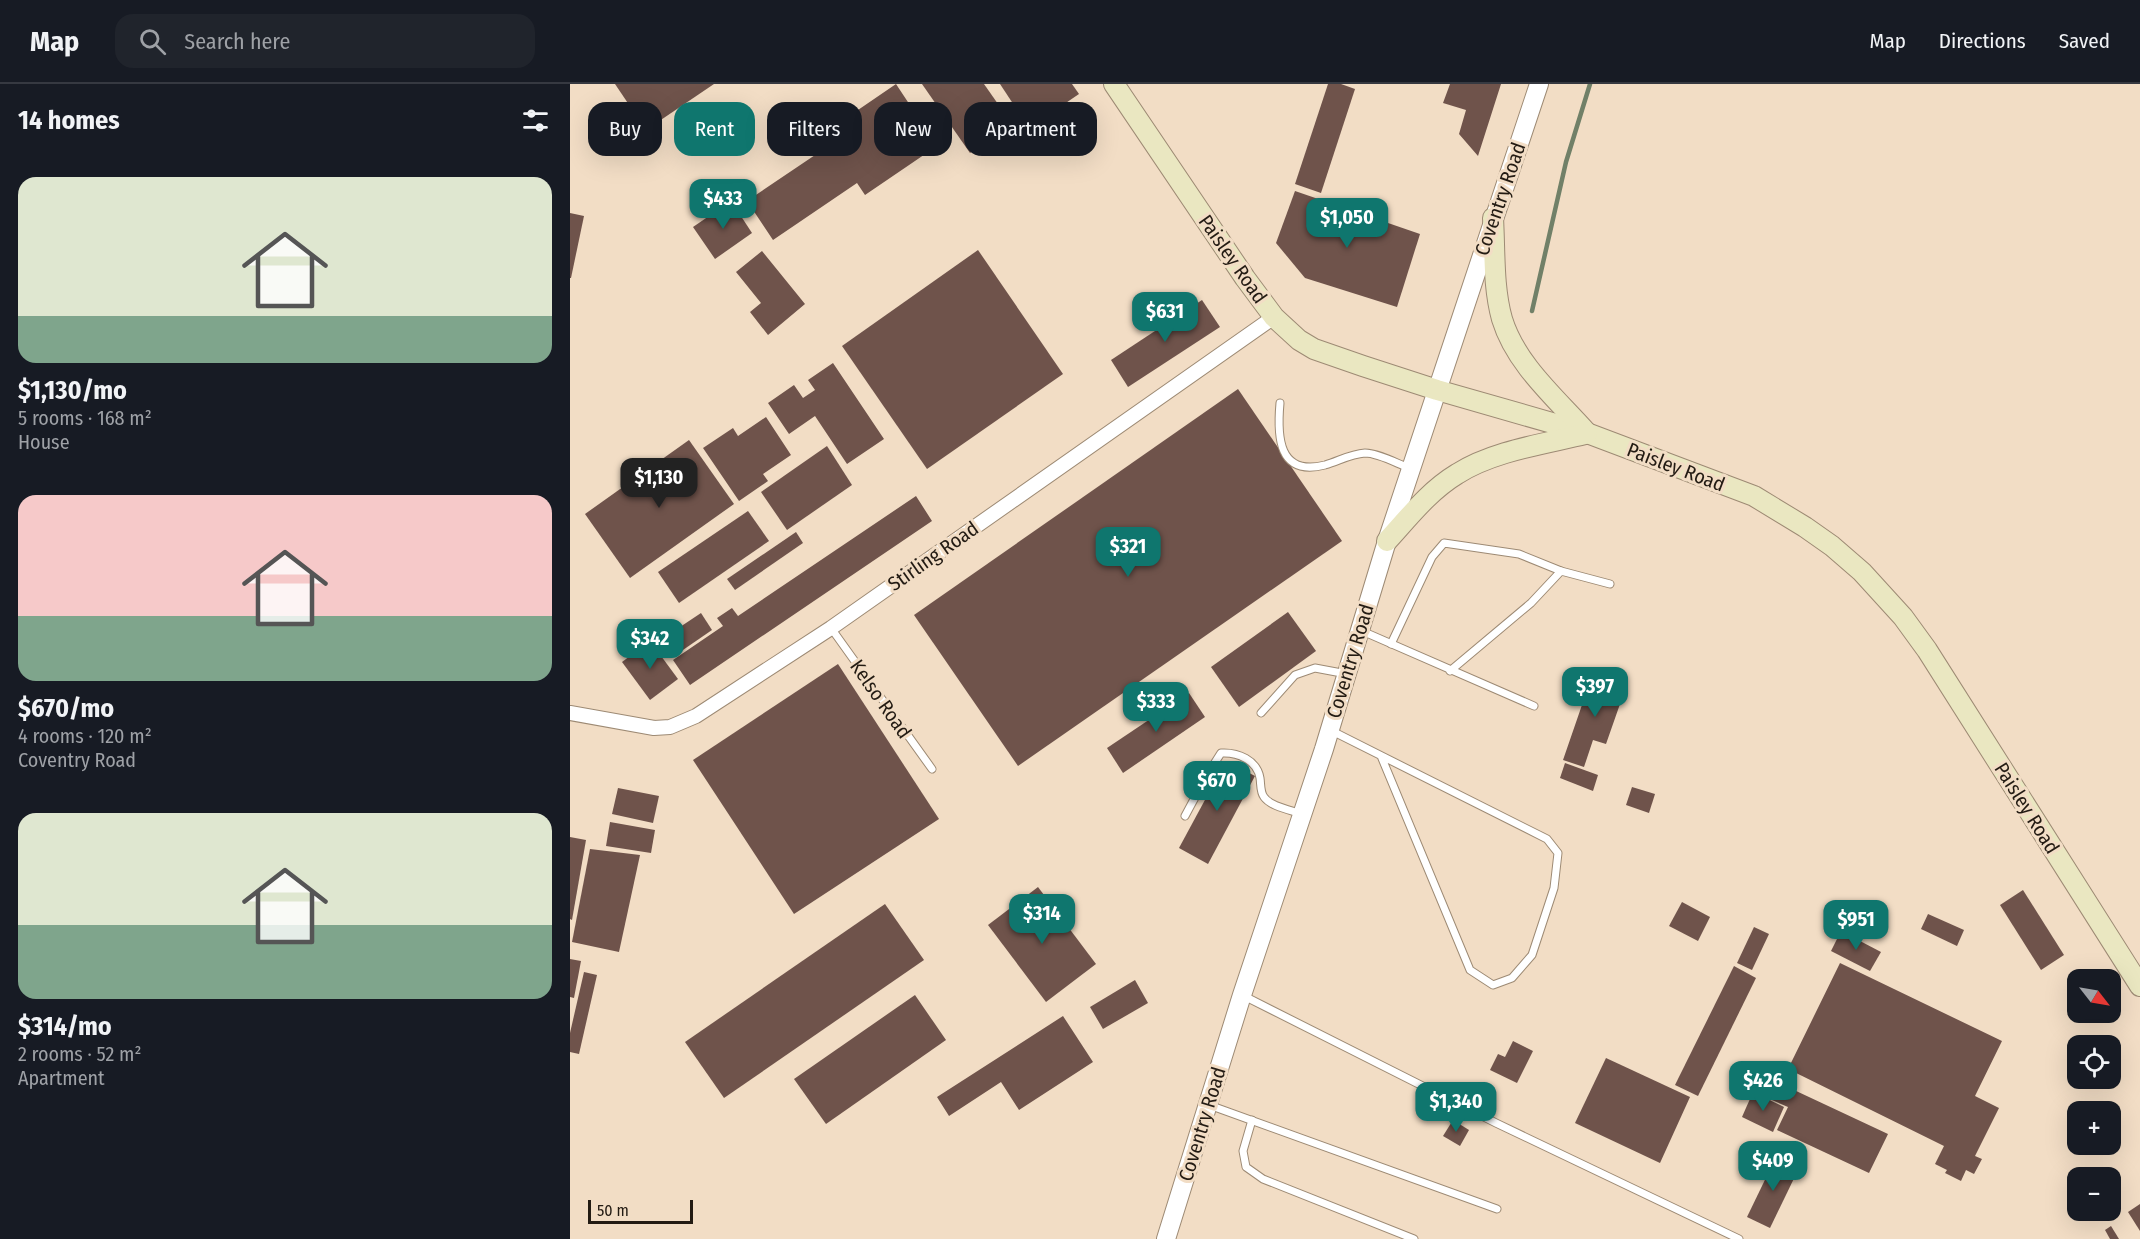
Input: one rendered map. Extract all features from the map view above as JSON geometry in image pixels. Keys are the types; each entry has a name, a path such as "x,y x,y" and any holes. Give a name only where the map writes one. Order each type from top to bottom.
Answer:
{"main road":[{"name":"Paisley Road","path":"1114,84 1245,278 1274,317 1287,330 1314,349 1437,390 1587,433 1754,496 1806,526 1862,572 1903,617 1927,650 2140,986"},
{"path":"1387,541 1426,497 1456,474 1498,456 1587,433 1527,366 1507,330 1498,295 1493,218"}],"street":[{"name":"Coventry Road","path":"1166,1239 1242,995 1347,674 1387,541 1539,84"},
{"name":"Stirling Road","path":"570,712 654,728 683,723 831,628 1274,317"}],"lane":[{"path":"1280,403 1278,428 1281,446 1286,455 1297,465 1325,465 1349,455 1368,453 1411,469"},
{"path":"1390,644 1432,557 1444,543 1519,554 1561,571 1610,584"},
{"path":"1450,671 1531,603 1561,571"},
{"name":"Kelso Road","path":"831,628 932,769"},
{"path":"1360,630 1534,706"},
{"path":"1261,713 1295,675 1316,668 1347,674"},
{"path":"1329,730 1547,838 1558,853 1554,888 1532,955 1512,978 1493,985 1470,970 1381,756"},
{"path":"1185,816 1221,753 1232,753 1246,758 1256,766 1264,797 1270,802 1302,814"},
{"path":"1242,995 1506,1128 1739,1239"},
{"path":"1208,1104 1497,1209"},
{"path":"1252,1120 1243,1151 1246,1167 1263,1179 1414,1239"}],"building":[{"path":"615,84 714,84 687,102 674,102 674,111 662,119 662,102 627,102"},
{"path":"896,84 908,102 874,102 874,156 922,156 865,195 857,183 773,240 747,201 814,156 862,156 862,107"},
{"path":"922,84 984,84 997,102 964,102 964,144 952,127 952,102 935,102"},
{"path":"1000,84 1072,84 1079,94 1067,102 1012,102"},
{"path":"1328,84 1341,84 1355,89 1321,193 1295,184"},
{"path":"1450,84 1501,84 1478,156 1459,134 1466,110 1443,103"},
{"path":"1295,191 1420,234 1397,307 1305,278 1276,243"},
{"path":"731,201 752,233 715,259 693,227"},
{"path":"570,213 584,216 571,278 570,278"},
{"path":"978,250 1063,374 927,469 842,346"},
{"path":"762,251 805,304 768,335 750,312 761,303 736,272"},
{"path":"1202,300 1220,327 1128,387 1111,360"},
{"path":"833,363 884,439 847,464 815,416 789,434 768,403 794,385 803,398 815,390 808,380"},
{"path":"1238,389 1342,541 1018,766 914,615"},
{"path":"766,417 791,455 763,474 768,481 739,501 703,448 733,428 738,436"},
{"path":"689,440 734,504 630,578 585,514"},
{"path":"827,446 852,485 787,530 761,492"},
{"path":"916,496 932,521 690,685 673,660 723,626 717,618 732,608 738,616"},
{"path":"748,511 769,541 679,603 658,572"},
{"path":"796,532 803,543 735,590 727,579"},
{"path":"1288,612 1316,651 1239,707 1211,667"},
{"path":"701,613 712,630 680,652 668,635"},
{"path":"650,641 678,679 650,700 622,662"},
{"path":"838,664 939,819 794,914 693,760"},
{"path":"1593,673 1627,684 1606,744 1593,740 1584,767 1563,760"},
{"path":"1189,693 1205,717 1123,773 1107,748"},
{"path":"1226,761 1255,776 1208,864 1179,848"},
{"path":"1565,763 1598,775 1593,791 1560,778"},
{"path":"1632,787 1655,794 1649,813 1626,805"},
{"path":"618,788 659,796 653,823 612,814"},
{"path":"610,822 655,830 651,853 606,846"},
{"path":"570,837 586,840 572,920 570,919"},
{"path":"590,849 640,855 619,952 572,942"},
{"path":"1038,887 1096,964 1046,1002 988,925"},
{"path":"2023,890 2064,955 2041,970 2000,905"},
{"path":"1682,902 1710,917 1698,941 1669,926"},
{"path":"885,904 924,960 724,1098 685,1042"},
{"path":"1928,914 1964,930 1957,946 1921,929"},
{"path":"1754,927 1769,934 1752,970 1737,963"},
{"path":"1841,931 1881,952 1870,971 1831,951"},
{"path":"570,959 581,961 574,998 570,997"},
{"path":"1840,963 2002,1041 1975,1096 1999,1108 1975,1156 1982,1159 1974,1174 1966,1170 1961,1181 1945,1173 1947,1170 1935,1164 1944,1146 1788,1069"},
{"path":"1734,966 1756,978 1698,1096 1675,1085"},
{"path":"584,972 597,975 579,1054 570,1052 570,1033"},
{"path":"1135,980 1148,1003 1103,1029 1090,1007"},
{"path":"915,995 946,1040 826,1124 794,1079"},
{"path":"1063,1016 1093,1062 1019,1110 1001,1082 949,1116 937,1097"},
{"path":"1513,1041 1533,1051 1517,1083 1490,1070 1498,1054 1505,1057"},
{"path":"1606,1058 1690,1097 1660,1163 1575,1123"},
{"path":"1766,1077 1888,1134 1869,1173 1777,1130 1788,1107 1758,1094"},
{"path":"1753,1092 1784,1107 1773,1132 1742,1117"},
{"path":"1453,1120 1469,1130 1460,1146 1443,1136"},
{"path":"1776,1157 1799,1168 1770,1228 1747,1217"},
{"path":"2140,1204 2140,1231 2128,1212"},
{"path":"2111,1226 2119,1239 2110,1239 2105,1230"}],"waterway":[{"path":"1532,311 1566,162 1590,84"}]}
